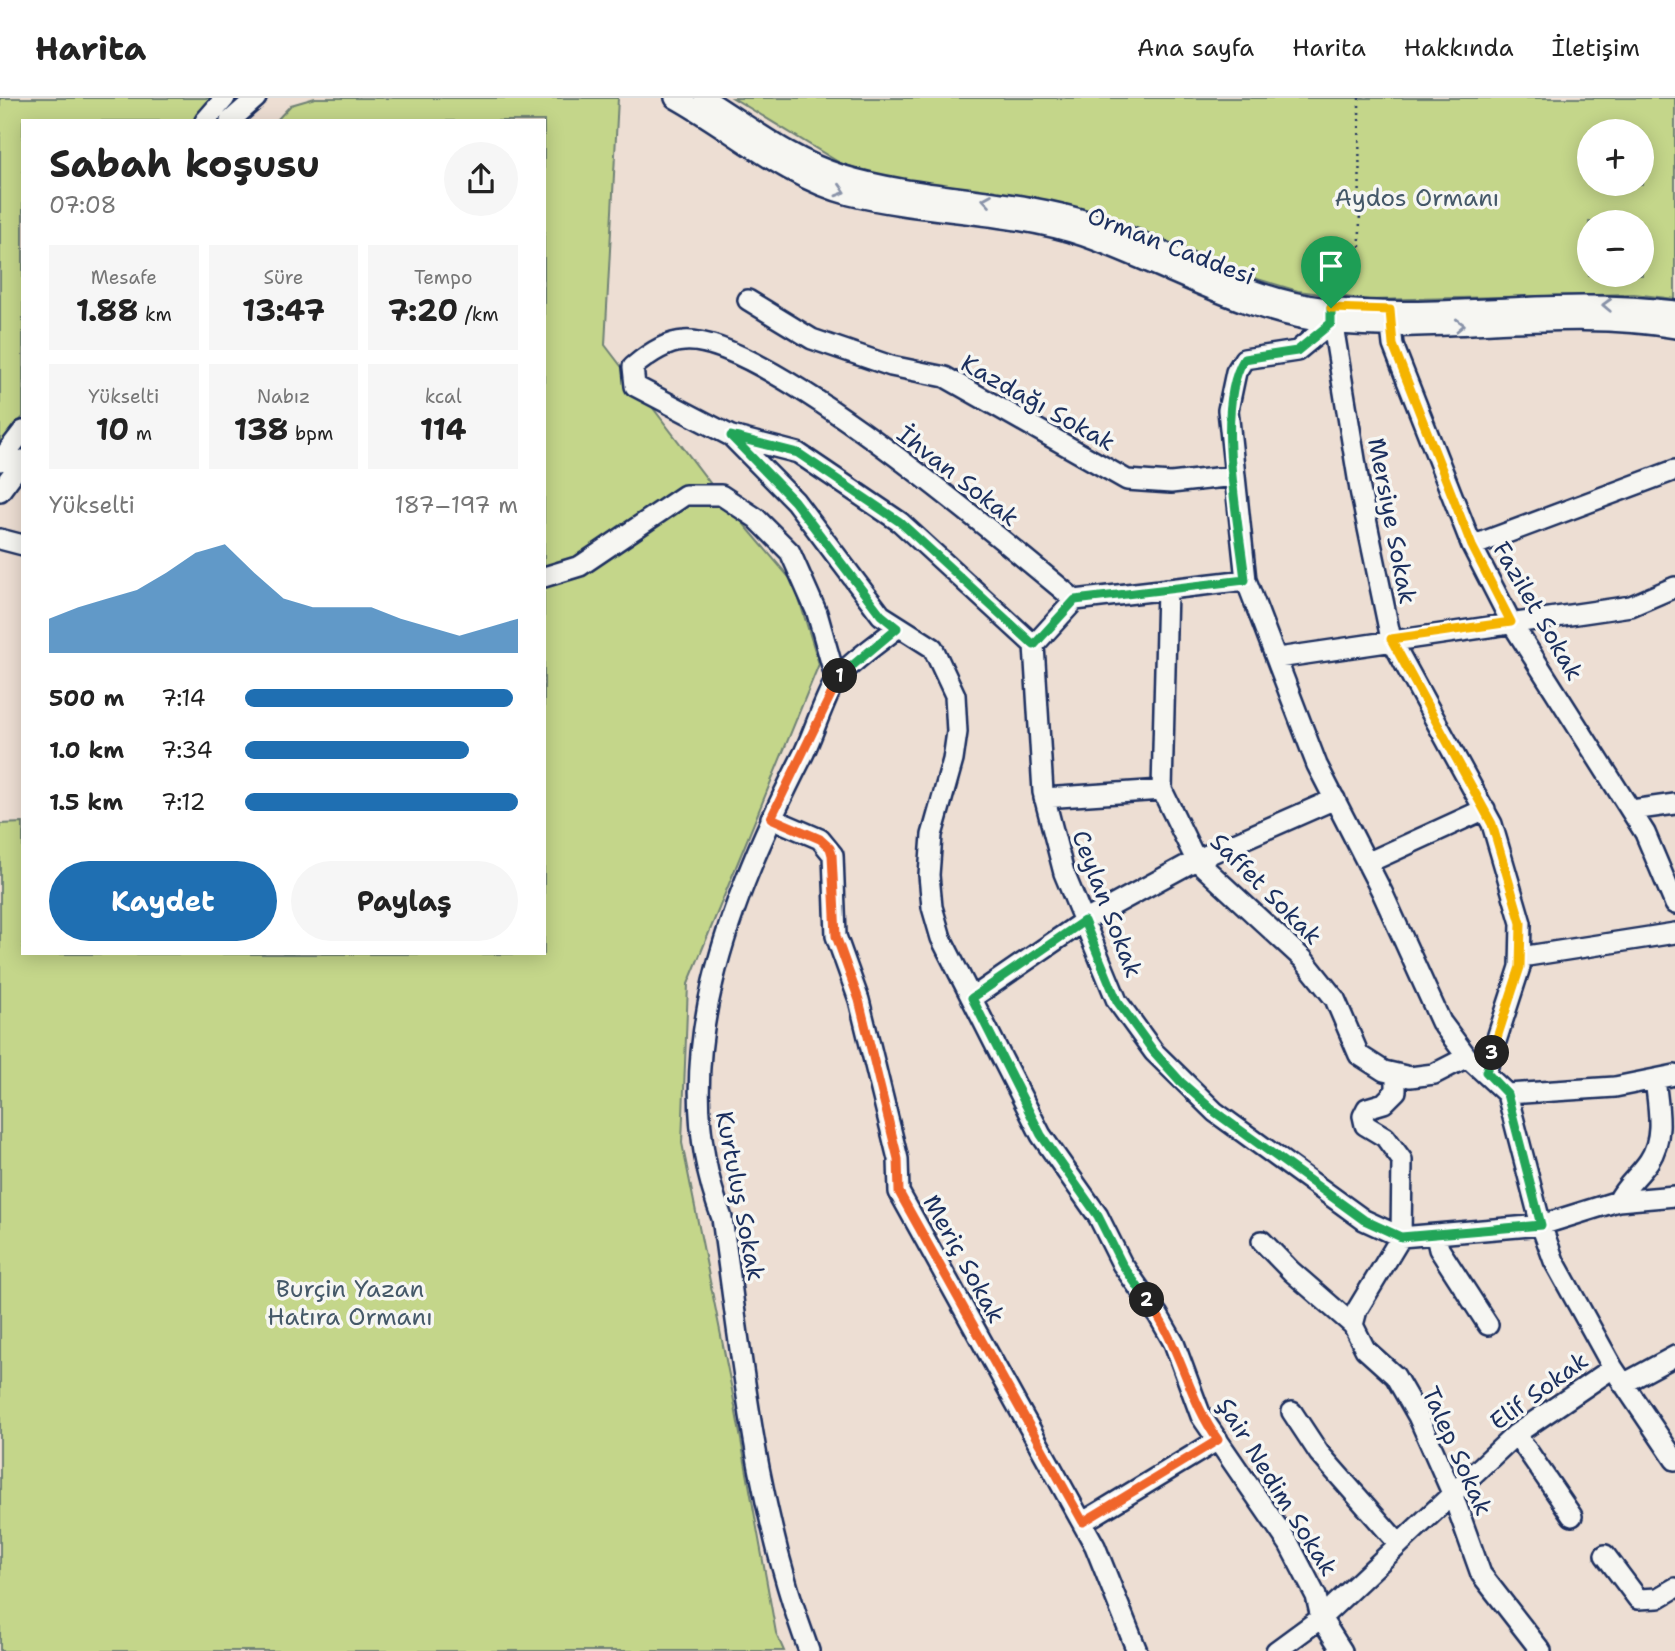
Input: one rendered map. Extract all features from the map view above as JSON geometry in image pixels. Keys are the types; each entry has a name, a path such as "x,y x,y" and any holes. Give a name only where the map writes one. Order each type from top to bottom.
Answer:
{"street":[{"path":"207,119 225,98"},
{"path":"232,119 256,98"},
{"name":"Orman Caddesi","path":"676,98 796,174 827,187 872,199 1028,222 1082,236 1220,294 1292,317 1545,322 1675,328"},
{"name":"Orman Caddesi","path":"704,98 783,149 810,164 843,176 1024,207 1088,222 1246,289 1331,316"},
{"name":"Kazdağı Sokak","path":"748,300 811,339 891,366 945,377 1127,480 1171,483 1234,476"},
{"name":"Orman Caddesi","path":"1391,319 1611,304 1675,311"},
{"path":"1331,316 1297,351 1244,359 1236,372 1228,410 1245,580 1278,658 1317,765 1367,863 1441,1022 1467,1057 1507,1094 1541,1225 1554,1261 1618,1376 1675,1460"},
{"name":"Mersiye Sokak","path":"1331,316 1391,639 1485,809 1521,923 1520,967 1486,1072"},
{"name":"Fazilet Sokak","path":"1391,319 1393,345 1472,546 1511,622 1646,833 1675,904"},
{"name":"İhvan Sokak","path":"650,352 685,340 714,347 764,366 924,476 1075,600"},
{"name":"Şair Nedim Sokak","path":"650,352 633,367 635,386 731,436 794,501 881,615 897,628 913,633 933,648 955,695 957,732 953,760 932,835 929,875 932,907 941,938 1041,1135 1098,1216 1122,1264 1174,1343 1201,1416 1289,1544 1316,1596 1321,1618 1342,1651"},
{"path":"0,461 21,434"},
{"path":"731,436 798,453 900,522 1034,645 1075,600 1245,580"},
{"path":"0,491 21,463"},
{"path":"1472,546 1675,470"},
{"path":"546,576 580,566 685,495 722,495 756,519 790,552 817,613 836,680"},
{"path":"0,539 21,544"},
{"path":"1278,658 1391,639 1631,606 1675,587"},
{"name":"Saffet Sokak","path":"1167,589 1162,790 1196,860 1303,959 1335,999 1359,1055 1396,1076"},
{"name":"Kurtuluş Sokak","path":"809,1651 771,1532 759,1480 722,1218 710,1185 698,1125 697,1088 707,1002 749,867 818,726 836,680 897,628"},
{"name":"Ceylan Sokak","path":"1034,645 1044,798 1064,873 1117,1001 1154,1052 1181,1082 1215,1112 1352,1213 1401,1237 1541,1225 1618,1201 1675,1196"},
{"path":"1044,798 1162,790"},
{"path":"972,998 1084,921 1196,860 1335,799"},
{"path":"1632,810 1675,804"},
{"path":"1367,863 1485,809"},
{"name":"Meriç Sokak","path":"771,818 820,839 830,848 835,868 833,910 836,936 859,1000 898,1159 899,1192 1083,1522 1137,1651"},
{"path":"1521,957 1675,933"},
{"path":"1353,1325 1357,1310 1401,1237 1402,1160 1385,1137 1365,1125 1363,1116 1367,1108 1384,1102 1396,1091 1396,1076 1434,1074 1467,1057"},
{"path":"1507,1094 1615,1087 1675,1075"},
{"path":"1618,1201 1629,1182 1649,1161 1657,1144 1660,1124 1655,1079"},
{"path":"1436,1236 1439,1249 1488,1325"},
{"name":"Talep Sokak","path":"1262,1241 1291,1271 1353,1325 1365,1349 1395,1377 1452,1493 1481,1574 1541,1651"},
{"name":"Elif Sokak","path":"1276,1651 1321,1618 1516,1434 1618,1376 1675,1356"},
{"path":"1292,1412 1319,1453 1399,1544"},
{"path":"1516,1434 1572,1516"},
{"path":"1083,1522 1218,1440"},
{"path":"1605,1555 1638,1599 1658,1598 1675,1588"}],"path":[{"path":"1359,98 1360,253"}],"green space":[{"path":"0,98 239,98 216,119 21,119 21,419 0,444"},
{"name":"Burçin Yazan Hatıra Ormanı","path":"315,98 618,98 605,345 720,496 794,583 819,664 688,984 682,1143 732,1390 776,1633 784,1651 0,1651 0,824 21,823 21,955 546,955 546,119 278,119 291,105"},
{"name":"Aydos Ormanı","path":"733,98 1675,98 1675,299 1634,294 1369,300 1298,291 1254,278 1096,212 1033,197 879,176 840,163"}],"route":[{"path":"1331,308 1390,310 1393,345 1472,546 1511,622 1391,639 1492,824 1521,923 1520,967 1486,1072 1507,1094 1541,1225 1401,1237 1364,1220 1215,1112 1181,1082 1154,1052 1117,1001 1084,921 972,998 1041,1135 1098,1216 1122,1264 1174,1343 1201,1416 1218,1440 1083,1522 899,1192 898,1159 859,1000 836,936 833,910 835,868 830,848 820,839 771,818 818,726 836,680 897,628 881,615 794,501 731,436 798,453 900,522 1034,645 1075,600 1245,580 1228,410 1236,372 1244,359 1297,351 1331,323 1331,308"}]}
